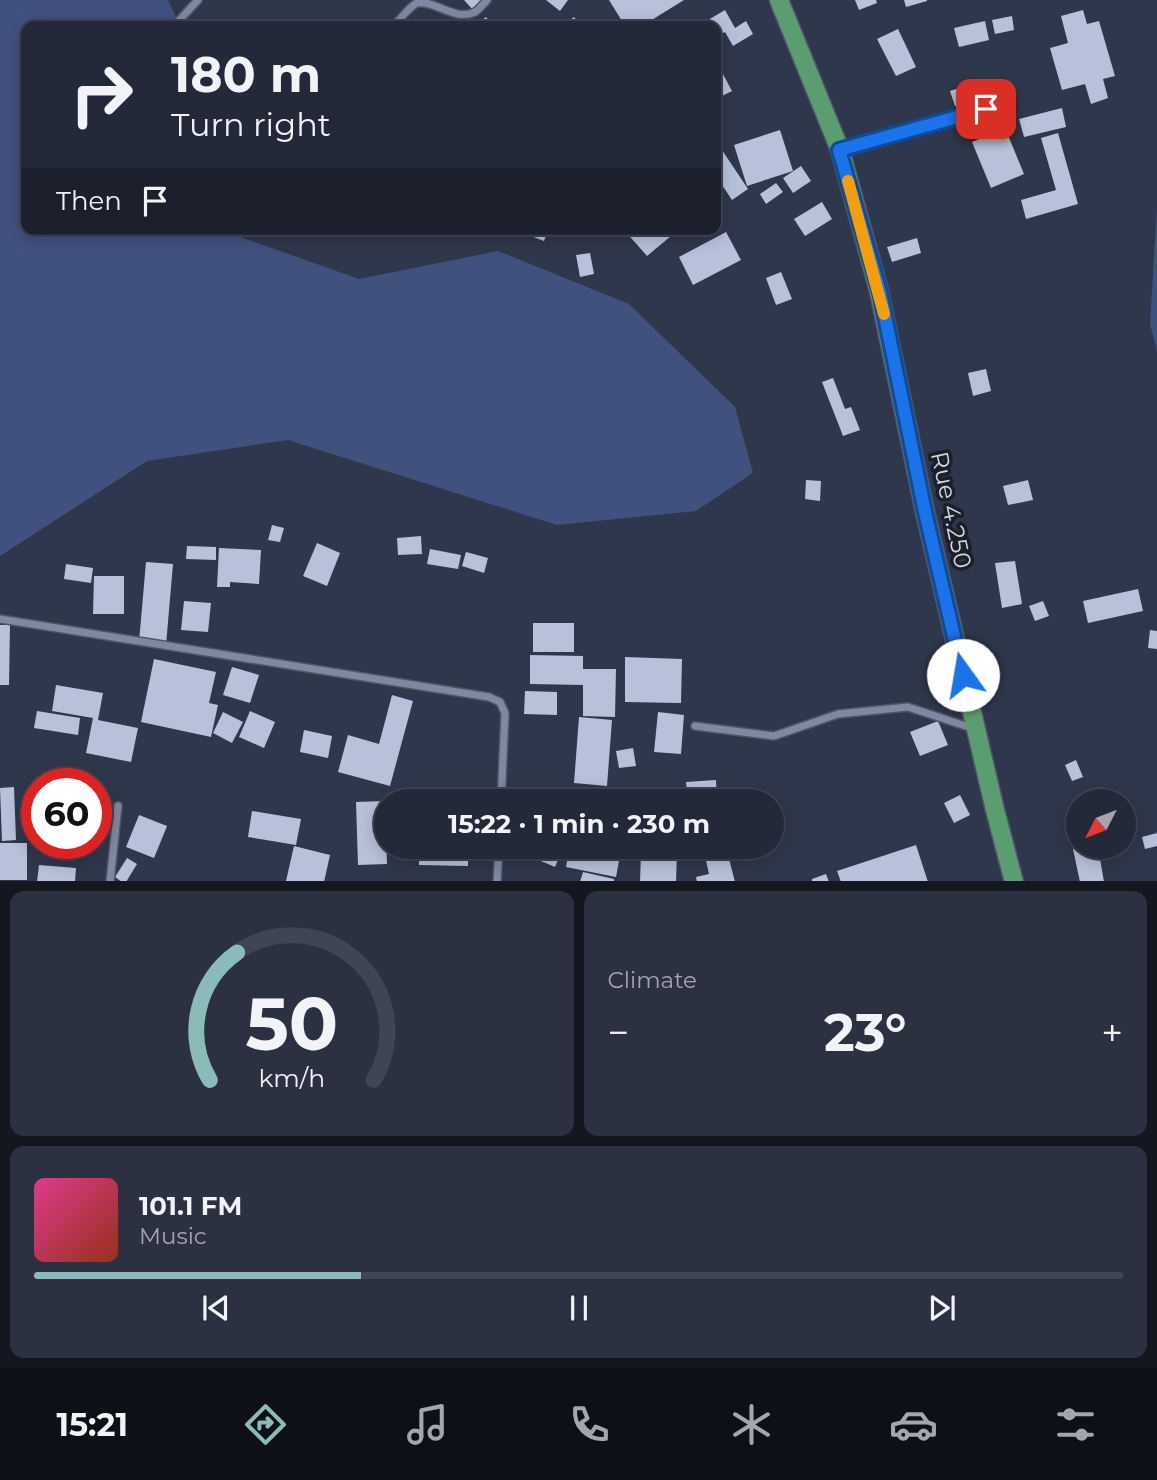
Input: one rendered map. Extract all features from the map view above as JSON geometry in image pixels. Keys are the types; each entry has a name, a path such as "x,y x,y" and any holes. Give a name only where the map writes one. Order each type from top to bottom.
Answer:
{"main road":[{"name":"Rue 4.250","path":"779,0 839,150 880,292 925,512 1014,881"}],"street":[{"path":"179,21 198,0"},
{"path":"398,21 424,0 461,14 475,12 487,0"},
{"path":"839,150 986,109"},
{"path":"0,619 489,697 500,702 505,713 501,789"},
{"path":"695,726 774,736 838,714 908,707 976,729"},
{"path":"110,881 118,806"},
{"path":"497,881 498,859"}],"shaded area":[{"path":"0,0 168,0 178,21 21,21 21,235 235,235 359,279 498,251 629,304 735,407 753,473 696,511 557,525 288,440 147,461 0,556"},
{"path":"1157,207 1157,351 1150,324"}],"building":[{"path":"464,0 484,0 473,10"},
{"path":"546,0 568,0 560,11"},
{"path":"609,0 684,0 650,21 622,21"},
{"path":"855,0 876,0 877,3 859,10"},
{"path":"904,0 927,0 927,1 906,7"},
{"path":"725,10 735,28 746,21 753,34 733,46 725,32 721,34 721,21 706,21"},
{"path":"1083,10 1087,24 1099,21 1115,76 1103,79 1108,98 1091,104 1085,84 1062,90 1050,48 1068,43 1061,16"},
{"path":"1012,16 1014,30 995,34 992,20"},
{"path":"985,21 989,40 959,47 954,28"},
{"path":"898,29 916,67 896,76 877,39"},
{"path":"721,70 732,91 721,96"},
{"path":"969,85 974,100 955,106 950,91"},
{"path":"1062,108 1066,127 1024,137 1019,119"},
{"path":"1005,128 1024,174 991,188 972,142"},
{"path":"780,130 793,171 747,186 734,145"},
{"path":"1058,133 1078,204 1026,219 1021,200 1056,190 1041,138"},
{"path":"721,151 748,189 732,200 721,184"},
{"path":"801,166 811,181 793,193 783,178"},
{"path":"776,183 783,192 766,204 760,194"},
{"path":"822,202 832,219 805,236 794,219"},
{"path":"726,232 741,260 693,285 679,257"},
{"path":"528,235 546,235 544,241"},
{"path":"629,235 670,235 671,236 647,256"},
{"path":"917,238 921,253 892,262 887,247"},
{"path":"590,253 594,274 580,277 576,255"},
{"path":"781,272 792,299 776,305 766,278"},
{"path":"986,369 991,391 973,396 968,373"},
{"path":"833,378 845,409 851,407 860,430 843,436 822,382"},
{"path":"806,480 821,481 820,501 805,499"},
{"path":"1028,480 1033,500 1008,505 1003,486"},
{"path":"272,525 284,528 280,542 268,540"},
{"path":"421,536 422,554 398,555 397,538"},
{"path":"317,543 340,553 327,586 303,576"},
{"path":"187,546 216,547 216,560 186,559"},
{"path":"219,548 261,550 259,584 230,582 230,587 217,587"},
{"path":"430,549 461,555 458,569 427,564"},
{"path":"466,552 488,558 484,573 462,566"},
{"path":"1015,561 1022,604 1002,608 995,563"},
{"path":"146,562 173,564 166,645 139,642"},
{"path":"66,564 93,568 91,583 64,579"},
{"path":"94,576 124,576 124,614 93,614"},
{"path":"1138,589 1143,611 1088,623 1083,601"},
{"path":"184,601 211,603 208,632 181,630"},
{"path":"1043,601 1049,616 1035,621 1029,606"},
{"path":"533,623 574,623 574,652 533,652"},
{"path":"0,625 10,625 9,685 0,685"},
{"path":"1150,630 1157,631 1157,649 1148,648"},
{"path":"530,655 583,656 583,669 616,669 615,717 583,716 583,685 530,684"},
{"path":"625,657 682,659 681,703 625,702"},
{"path":"154,659 216,672 209,703 218,705 211,737 141,722"},
{"path":"232,667 259,675 250,703 223,695"},
{"path":"56,685 103,693 98,720 138,728 131,762 86,753 93,718 52,711"},
{"path":"525,691 557,692 557,715 524,714"},
{"path":"392,695 413,701 390,786 338,772 348,735 379,744"},
{"path":"37,711 80,718 78,735 34,728"},
{"path":"250,711 275,722 264,748 239,737"},
{"path":"223,712 243,722 232,743 213,733"},
{"path":"658,712 684,715 681,754 654,752"},
{"path":"579,717 612,720 607,786 574,783"},
{"path":"938,721 948,745 920,756 910,732"},
{"path":"304,730 332,736 328,758 300,752"},
{"path":"633,748 636,766 619,768 616,751"},
{"path":"1076,760 1083,777 1072,781 1065,765"},
{"path":"716,780 716,789 687,789 686,782"},
{"path":"14,787 16,840 2,841 0,788"},
{"path":"960,795 970,815 954,823 944,803"},
{"path":"374,801 374,859 387,859 387,864 358,865 356,802"},
{"path":"252,811 301,819 296,845 248,837"},
{"path":"139,815 167,826 154,858 126,847"},
{"path":"1157,833 1157,846 1145,849 1142,837"},
{"path":"0,843 21,843 21,859 27,859 27,880 0,880"},
{"path":"916,845 928,881 841,881 837,871"},
{"path":"294,846 330,855 324,881 286,881"},
{"path":"127,858 137,864 127,881 115,877"},
{"path":"419,859 468,859 468,866 419,865"},
{"path":"536,859 558,859 555,867"},
{"path":"567,859 619,861 616,877 566,867"},
{"path":"641,859 677,859 676,881 640,881"},
{"path":"706,859 729,859 735,881 697,881 696,877 709,874"},
{"path":"1075,859 1100,859 1104,881 1080,881"},
{"path":"39,865 76,868 75,881 37,881"},
{"path":"583,872 614,879 614,881 580,881"},
{"path":"826,874 829,881 812,881"}],"slow traffic":[{"path":"848,181 884,314"}],"route":[{"path":"963,675 925,512 880,292 839,150 986,109"}]}
